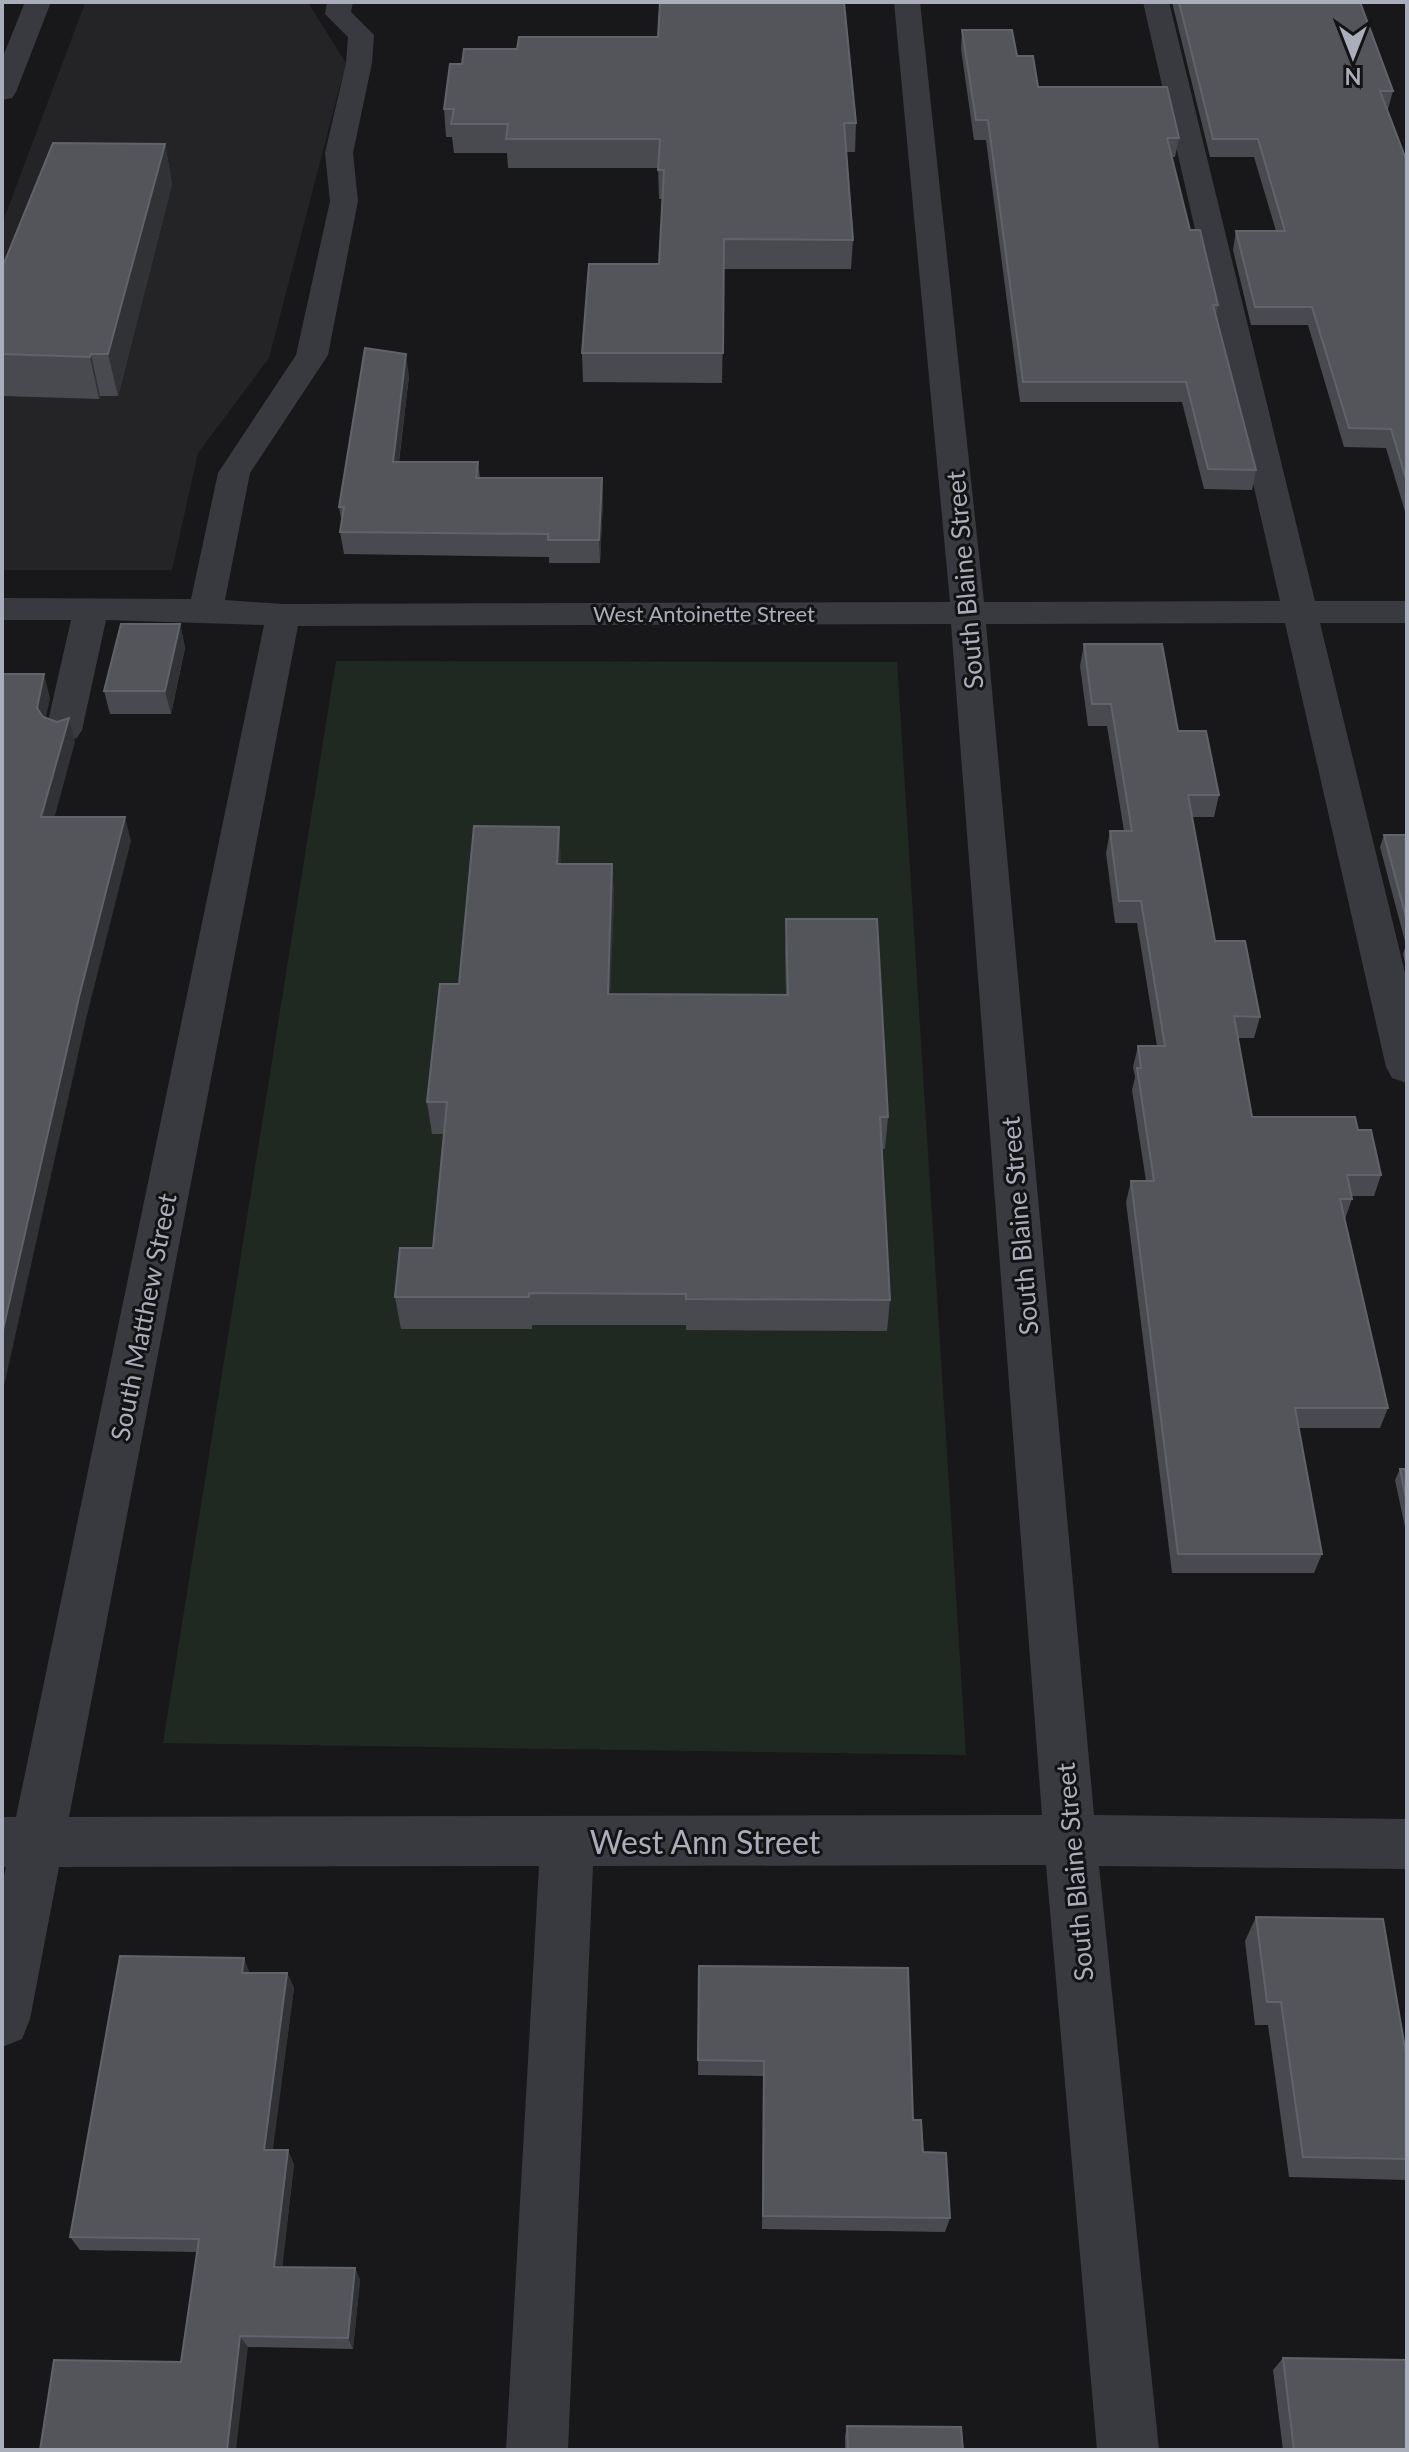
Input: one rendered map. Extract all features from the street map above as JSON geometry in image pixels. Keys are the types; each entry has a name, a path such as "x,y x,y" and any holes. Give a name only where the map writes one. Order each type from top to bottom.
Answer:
{"street":[{"path":"2,92 38,2"},
{"path":"206,610 234,473 312,355 344,201 339,153 361,35 338,14 340,2"},
{"name":"South Blaine Street","path":"907,2 968,613 1070,1840 1128,2450"},
{"path":"1156,2 1407,1067"},
{"name":"West Antoinette Street","path":"2,609 206,610 283,615 1407,612"},
{"path":"64,730 91,610"},
{"name":"South Matthew Street","path":"2,2019 19,1842 283,615"},
{"name":"West Ann Street","path":"19,1842 1070,1840 1407,1844"},
{"path":"537,2450 567,1841"}],"shaded area":[{"path":"85,3 309,4 346,63 269,358 198,453 172,570 2,570 2,224"},
{"path":"336,661 897,662 966,1755 163,1743"}],"building":[{"path":"660,2 844,2 856,123 844,123 853,240 724,239 723,353 582,353 589,264 659,264 664,170 658,170 660,139 506,139 508,124 451,124 454,109 444,109 450,64 462,64 464,49 517,49 519,37 658,37"},
{"path":"1179,2 1360,2 1393,91 1380,91 1407,162 1407,482 1391,429 1349,428 1312,307 1255,307 1236,231 1285,231 1258,139 1213,139"},
{"path":"962,30 1012,30 1017,56 1033,56 1038,87 1167,87 1179,138 1167,138 1190,230 1200,230 1218,305 1213,305 1256,470 1208,469 1186,382 1023,382 988,120 976,120"},
{"path":"53,143 165,144 108,354 91,354 90,357 2,354 2,268"},
{"path":"365,348 406,354 393,462 478,462 476,478 602,478 599,540 548,540 548,534 340,532 344,507 339,507"},
{"path":"121,624 180,624 165,691 104,691"},
{"path":"1084,644 1162,644 1178,731 1206,731 1219,795 1188,795 1215,941 1245,941 1260,1017 1234,1016 1252,1117 1355,1117 1358,1130 1371,1130 1381,1175 1347,1175 1352,1199 1340,1199 1388,1408 1295,1408 1322,1554 1178,1554 1131,1181 1154,1181 1137,1068 1141,1068 1138,1046 1165,1046 1141,901 1119,901 1110,831 1132,831 1111,704 1092,704"},
{"path":"2,674 44,674 37,708 43,717 57,722 69,718 41,817 125,817 79,997 2,1334"},
{"path":"474,826 559,827 557,864 612,864 608,994 788,995 786,919 877,919 888,1117 880,1117 890,1300 686,1299 686,1294 529,1293 529,1297 395,1297 400,1248 433,1248 447,1102 427,1102 440,984 459,984"},
{"path":"1384,835 1407,835 1407,921"},
{"path":"1400,1469 1407,1469 1407,1503"},
{"path":"1256,1917 1383,1919 1407,2060 1407,2159 1303,2157 1281,2002 1267,2002"},
{"path":"120,1956 244,1958 242,1973 287,1973 264,2150 288,2150 274,2267 355,2268 348,2338 240,2336 227,2450 40,2450 54,2360 181,2362 199,2239 70,2237"},
{"path":"699,1966 908,1968 913,2120 921,2120 923,2152 946,2153 950,2218 763,2216 764,2061 698,2060"},
{"path":"1283,2358 1407,2360 1407,2450 1294,2450"},
{"path":"847,2426 961,2427 963,2450 848,2450"}]}
